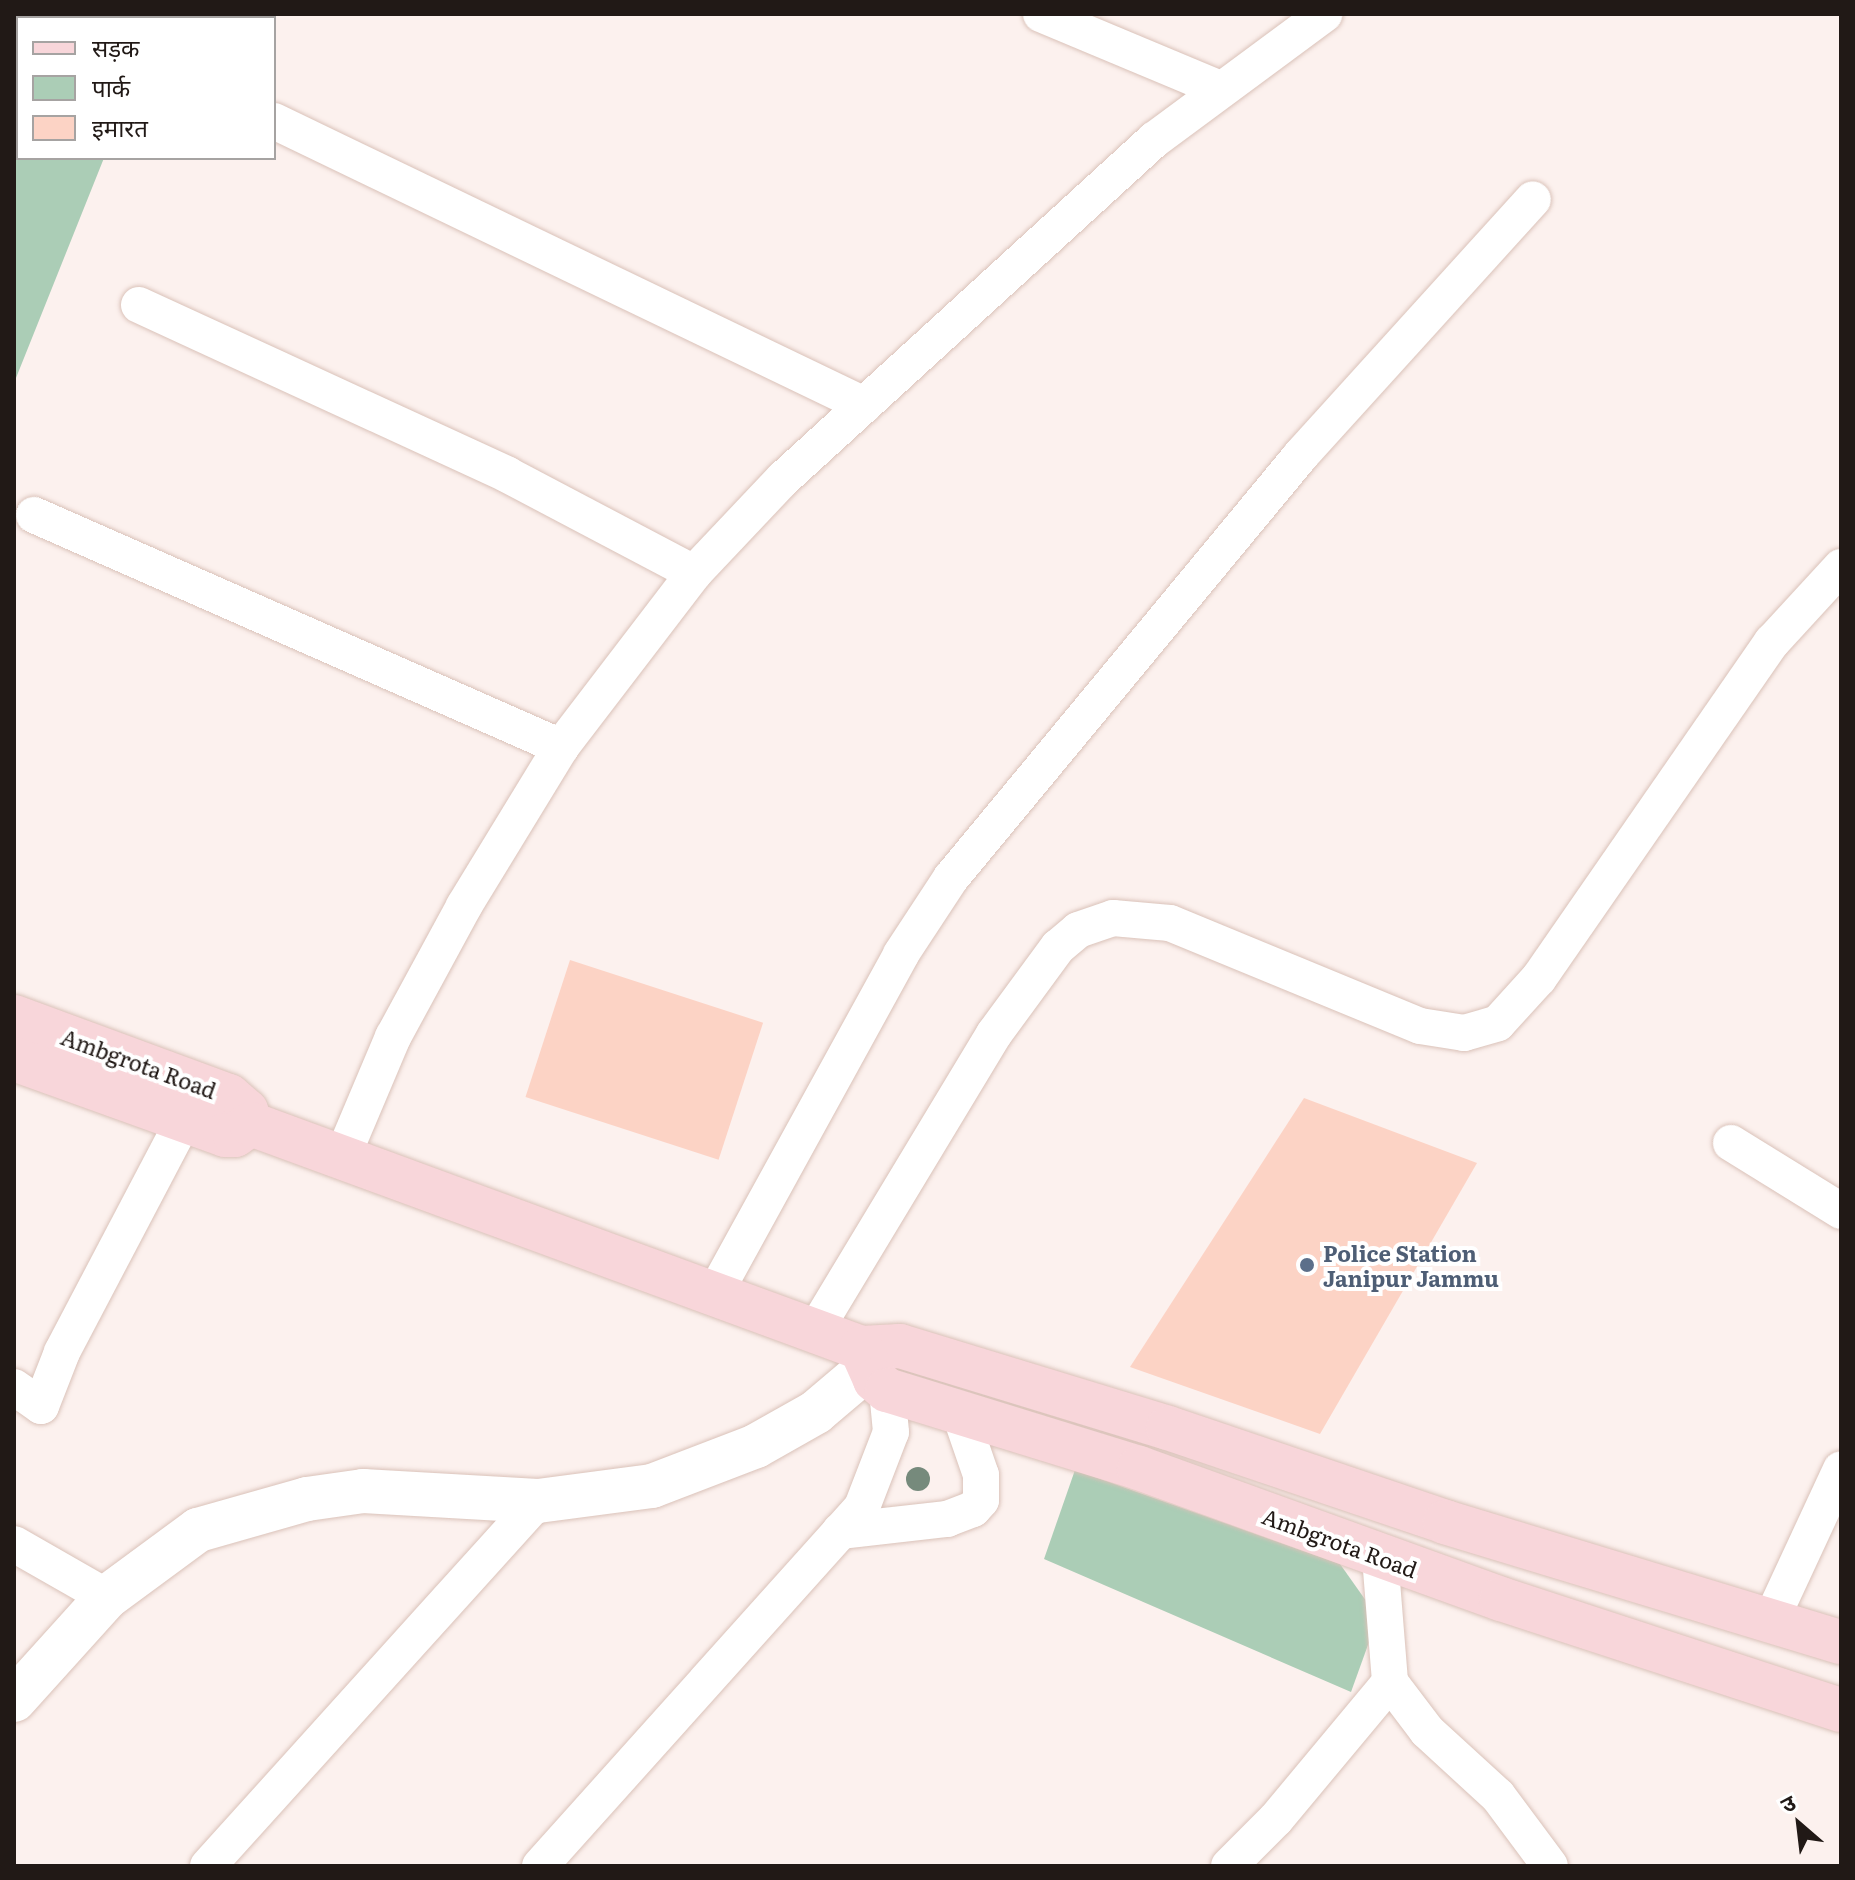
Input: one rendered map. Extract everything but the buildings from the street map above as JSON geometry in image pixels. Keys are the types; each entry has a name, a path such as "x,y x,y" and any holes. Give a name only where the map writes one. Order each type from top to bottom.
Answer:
{"main road":[{"name":"Ambgrota Road","path":"14,1017 229,1096 246,1111 251,1124 341,1160 816,1329 872,1368 960,1414 1139,1468 1380,1557 1841,1710"},
{"path":"14,1059 184,1120 235,1135 251,1124"},
{"path":"872,1368 900,1346 1168,1428 1445,1522 1841,1642"}],"street":[{"path":"1041,14 1220,89"},
{"path":"341,1160 422,979 561,747 694,573 783,479 1109,180 1220,89 1324,14"},
{"path":"276,122 864,405"},
{"path":"715,1293 901,954 951,878 1301,455 1533,199"},
{"path":"139,305 508,475 694,573"},
{"path":"34,515 561,747"},
{"path":"816,1329 994,1034 1058,947 1078,930 1113,918 1170,923 1420,1026 1464,1033 1498,1023 1539,978 1772,642 1841,567"},
{"path":"14,1387 41,1406 62,1352 184,1120"},
{"path":"1731,1143 1841,1211"},
{"path":"14,1700 107,1597 198,1530 307,1499 363,1491 538,1501 652,1486 707,1469 816,1412 872,1368 891,1432 862,1507 540,1866"},
{"path":"840,1531 937,1521 973,1509 981,1500 981,1475 960,1414"},
{"path":"1771,1620 1841,1469"},
{"path":"208,1866 538,1501"},
{"path":"14,1544 107,1597"},
{"path":"1380,1557 1390,1682 1427,1731 1498,1796 1550,1866"},
{"path":"1229,1866 1276,1819 1390,1682"}],"green space":[{"path":"14,67 16,160 103,160 14,383"},
{"path":"1075,1470 1340,1564 1369,1605 1373,1631 1351,1692 1044,1559"}],"place":[{"name":"Police Station Janipur Jammu","path":"1307,1265"}]}
